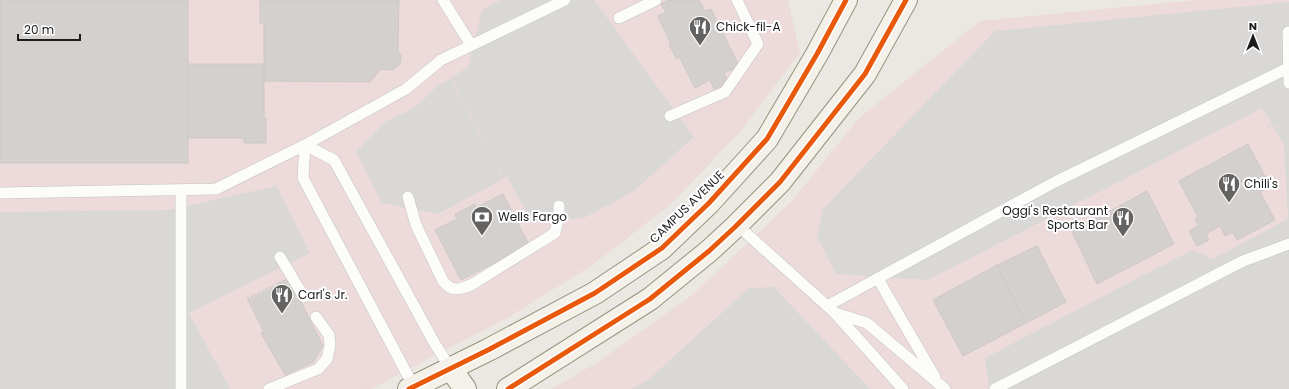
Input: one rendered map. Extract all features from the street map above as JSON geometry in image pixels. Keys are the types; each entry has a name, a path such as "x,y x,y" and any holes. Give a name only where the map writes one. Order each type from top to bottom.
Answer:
{"main road":[{"name":"CAMPUS AVENUE","path":"413,388 596,293 662,248 709,203 767,139 817,54 846,0"},
{"path":"508,389 650,299 709,252 737,225 780,182 865,74 906,0"},
{"path":"452,368 466,389"}],"lane":[{"path":"443,0 471,45"},
{"path":"0,193 216,190 305,145 406,89 441,60 565,0"},
{"path":"619,18 656,0"},
{"path":"670,116 725,92 758,44 736,0"},
{"path":"1288,32 1289,83"},
{"path":"831,309 878,278 1055,182 1288,68"},
{"path":"305,145 334,160 435,344 452,368"},
{"path":"305,145 303,178 413,388"},
{"path":"181,191 181,389"},
{"path":"408,197 416,225 443,281 448,288 458,291 471,285 555,233 559,216 559,206"},
{"path":"737,225 831,309 903,389"},
{"path":"995,389 1244,261 1289,244"},
{"path":"280,257 304,297"},
{"path":"878,278 942,387"},
{"path":"831,309 867,323 942,387"},
{"path":"269,389 318,369 327,359 330,345 329,336 316,316"}],"path":[{"path":"471,11 494,0"},
{"path":"654,16 667,40 668,52 672,50"},
{"path":"0,171 188,171 212,168 275,139 274,86 372,86 433,45 438,30"},
{"path":"462,330 476,326 540,292 592,258 647,216 681,185 739,122 776,73 788,66"},
{"path":"449,75 485,144"},
{"path":"928,286 1262,114 1278,146 1280,176 1272,181"},
{"path":"1269,127 1279,126"},
{"path":"1208,142 1215,161"},
{"path":"68,163 68,171"},
{"path":"498,170 523,218 537,229 561,278"},
{"path":"1147,173 1186,250"},
{"path":"278,179 318,252 324,257 332,268"},
{"path":"425,225 505,184"},
{"path":"1042,227 1073,291 1089,302"},
{"path":"266,342 253,349 230,307 324,257"},
{"path":"360,323 374,350 377,375 366,387 362,389"},
{"path":"606,364 611,374 627,389"}],"shaded area":[{"path":"0,0 788,0 800,53 739,133 669,206 591,266 509,317 371,389 0,389"},
{"path":"501,0 594,0 694,137 634,191 584,218 532,222 507,177 438,214 382,203 356,152 386,121 414,108 435,88 468,67 482,10"},
{"path":"1196,0 1289,0 1289,389 551,389 598,362 691,296 791,202 859,118 980,21"},
{"path":"1289,2 1289,389 989,389 985,358 1192,250 1213,259 1288,219 1284,145 1262,108 928,280 836,274 817,236 823,209 995,31"},
{"path":"277,186 310,253 189,313 230,389 0,389 0,212 168,210"},
{"path":"774,287 870,389 631,389 648,380 749,288"}],"building":[{"path":"0,0 188,0 188,163 0,163"},
{"path":"260,0 399,0 398,50 401,56 400,64 393,70 381,69 370,82 264,81 264,23 260,23"},
{"name":"Chick-fil-A","path":"669,0 699,0 705,11 711,9 739,66 724,73 728,82 714,89 710,80 695,88 680,58 676,58 658,16 666,12 661,4"},
{"path":"188,64 264,64 264,118 266,118 266,143 244,143 244,138 188,138"},
{"name":"Chili's","path":"1248,144 1270,186 1260,192 1275,220 1237,240 1233,232 1225,236 1220,226 1206,234 1209,240 1197,246 1189,231 1198,226 1195,219 1198,217 1179,181"},
{"name":"Oggi's Restaurant Sports Bar","path":"1147,191 1174,244 1097,284 1072,232"},
{"name":"Wells Fargo","path":"503,194 529,245 461,280 435,230 457,219 455,214 475,204 477,207"},
{"path":"1037,246 1066,302 1026,323 997,265"},
{"path":"997,265 1026,323 963,356 933,300"},
{"name":"Carl's Jr.","path":"289,278 323,346 313,362 285,375 261,333 264,332 247,298"}],"cycle path":[{"path":"409,389 488,350 595,293 662,248 709,203 767,139 817,54 846,0"},
{"path":"508,389 650,299 709,251 735,227 780,182 865,74 906,0"}],"place":[{"name":"Chick-fil-A","path":"700,46"},
{"name":"Chili's","path":"1229,204"},
{"name":"Wells Fargo","path":"482,236"},
{"name":"Oggi's Restaurant Sports Bar","path":"1123,238"},
{"name":"Carl's Jr.","path":"282,314"}]}
